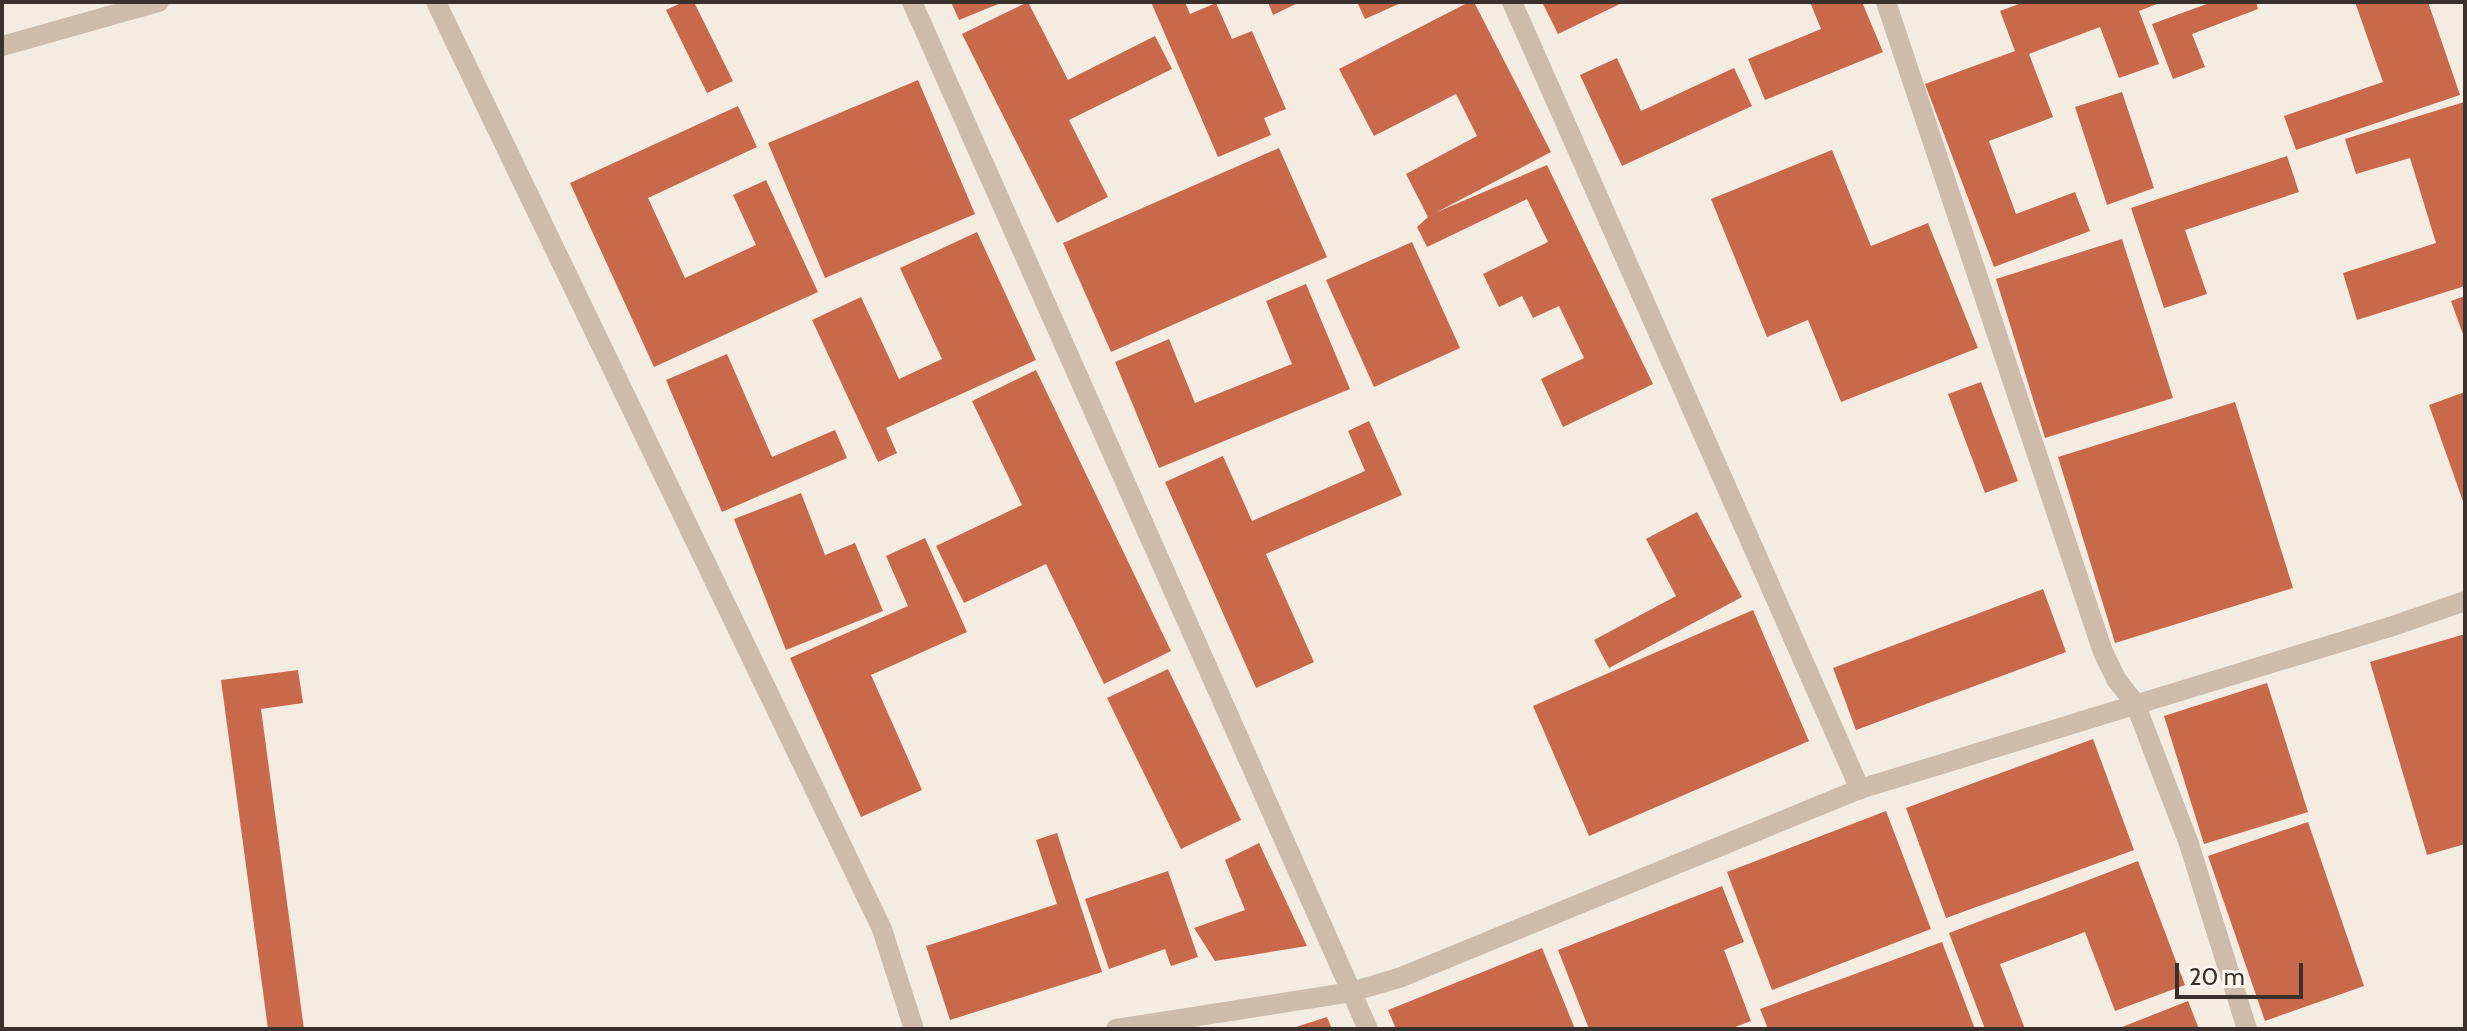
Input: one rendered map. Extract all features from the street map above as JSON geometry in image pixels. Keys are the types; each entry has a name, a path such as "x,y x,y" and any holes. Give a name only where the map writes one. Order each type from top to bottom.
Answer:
{"street":[{"path":"2,46 159,2"},
{"path":"436,2 882,929 914,1029"},
{"path":"912,2 1368,1029"},
{"path":"1512,2 1860,789"},
{"path":"1886,2 2103,652 2116,679 2135,703 2189,844 2247,1029"},
{"path":"1116,1029 1351,992 1399,978 1860,789 2390,627 2465,601"}],"building":[{"path":"683,2 694,2 733,81 707,93 666,10"},
{"path":"951,2 1003,2 959,20"},
{"path":"1028,2 1068,80 1155,36 1172,69 1069,120 1108,197 1057,223 962,34"},
{"path":"1151,2 1185,2 1190,14 1216,3 1232,39 1252,31 1286,109 1264,118 1271,135 1218,157"},
{"path":"1268,2 1300,2 1273,15"},
{"path":"1357,2 1403,2 1365,19"},
{"path":"1474,2 1551,152 1437,212 1547,165 1653,384 1563,427 1541,379 1584,358 1559,306 1533,318 1522,296 1499,307 1483,274 1548,242 1527,199 1427,247 1417,227 1428,217 1406,174 1477,136 1456,94 1374,136 1339,69"},
{"path":"1542,2 1624,2 1558,34"},
{"path":"1810,2 1862,2 1883,52 1765,100 1748,59 1821,29"},
{"path":"2024,2 2162,2 2139,11 2159,64 2119,78 2100,27 2029,54 2053,117 1989,141 2016,214 2075,192 2090,231 1994,267 1925,84 2015,51 2000,11"},
{"path":"2212,2 2256,2 2258,9 2192,34 2205,67 2173,79 2152,24"},
{"path":"2355,2 2428,2 2460,95 2296,150 2284,116 2383,82"},
{"path":"1617,58 1641,111 1734,68 1752,106 1622,166 1580,75"},
{"path":"918,80 975,214 825,278 768,143"},
{"path":"2122,92 2154,188 2107,205 2075,107"},
{"path":"2464,102 2465,286 2357,320 2343,273 2436,243 2410,158 2356,174 2345,139"},
{"path":"738,106 757,147 648,198 685,278 756,245 733,195 766,180 818,292 654,367 570,183"},
{"path":"1279,148 1327,257 1111,352 1063,243"},
{"path":"1832,150 1871,246 1928,223 1978,348 1841,402 1808,320 1767,337 1711,199"},
{"path":"2287,156 2299,192 2185,230 2207,294 2164,308 2131,208"},
{"path":"977,232 1036,360 886,428 897,453 878,462 812,320 861,297 899,379 942,359 900,268"},
{"path":"2122,239 2173,398 2045,438 1996,279"},
{"path":"1412,242 1460,348 1374,387 1326,280"},
{"path":"1306,284 1350,389 1159,468 1115,362 1169,339 1195,403 1292,364 1266,301"},
{"path":"2465,296 2465,340 2451,301"},
{"path":"727,354 772,457 835,430 847,458 722,512 666,380"},
{"path":"1036,370 1171,651 1104,684 1046,564 964,603 936,546 1022,505 972,401"},
{"path":"1981,382 2018,481 1985,493 1948,394"},
{"path":"2465,392 2465,507 2429,405"},
{"path":"2235,402 2293,588 2115,643 2058,457"},
{"path":"1369,421 1402,495 1266,554 1314,662 1256,688 1165,482 1223,456 1252,521 1365,471 1348,431"},
{"path":"801,493 825,555 855,543 883,611 786,650 734,519"},
{"path":"1697,512 1742,597 1609,668 1594,640 1676,596 1646,539"},
{"path":"925,538 967,632 871,675 922,790 861,817 790,658 908,606 886,556"},
{"path":"2043,589 2066,652 1856,730 1833,668"},
{"path":"1753,610 1809,741 1589,836 1533,706"},
{"path":"2465,634 2465,844 2427,855 2370,662"},
{"path":"1168,669 1241,820 1181,849 1107,698"},
{"path":"298,670 303,703 261,709 304,1029 268,1029 221,680"},
{"path":"2267,683 2308,812 2204,844 2164,716"},
{"path":"2093,739 2134,850 1946,918 1906,808"},
{"path":"1886,811 1931,929 1772,990 1727,872"},
{"path":"2308,822 2364,986 2265,1021 2208,856"},
{"path":"1057,833 1102,972 950,1020 926,946 1057,904 1036,840"},
{"path":"1259,843 1307,946 1215,961 1194,928 1245,910 1225,860"},
{"path":"2138,861 2185,985 2115,1011 2085,932 2000,964 2025,1029 1985,1029 1949,933"},
{"path":"1168,871 1198,957 1171,966 1165,949 1109,969 1085,899"},
{"path":"1722,886 1744,942 1724,950 1751,1021 1730,1029 1589,1029 1558,950"},
{"path":"1942,942 1975,1029 1768,1029 1760,1009"},
{"path":"1542,948 1575,1029 1396,1029 1388,1010"},
{"path":"2188,1001 2199,1029 2117,1029"},
{"path":"1327,1017 1332,1029 1293,1029 1293,1028"}]}
